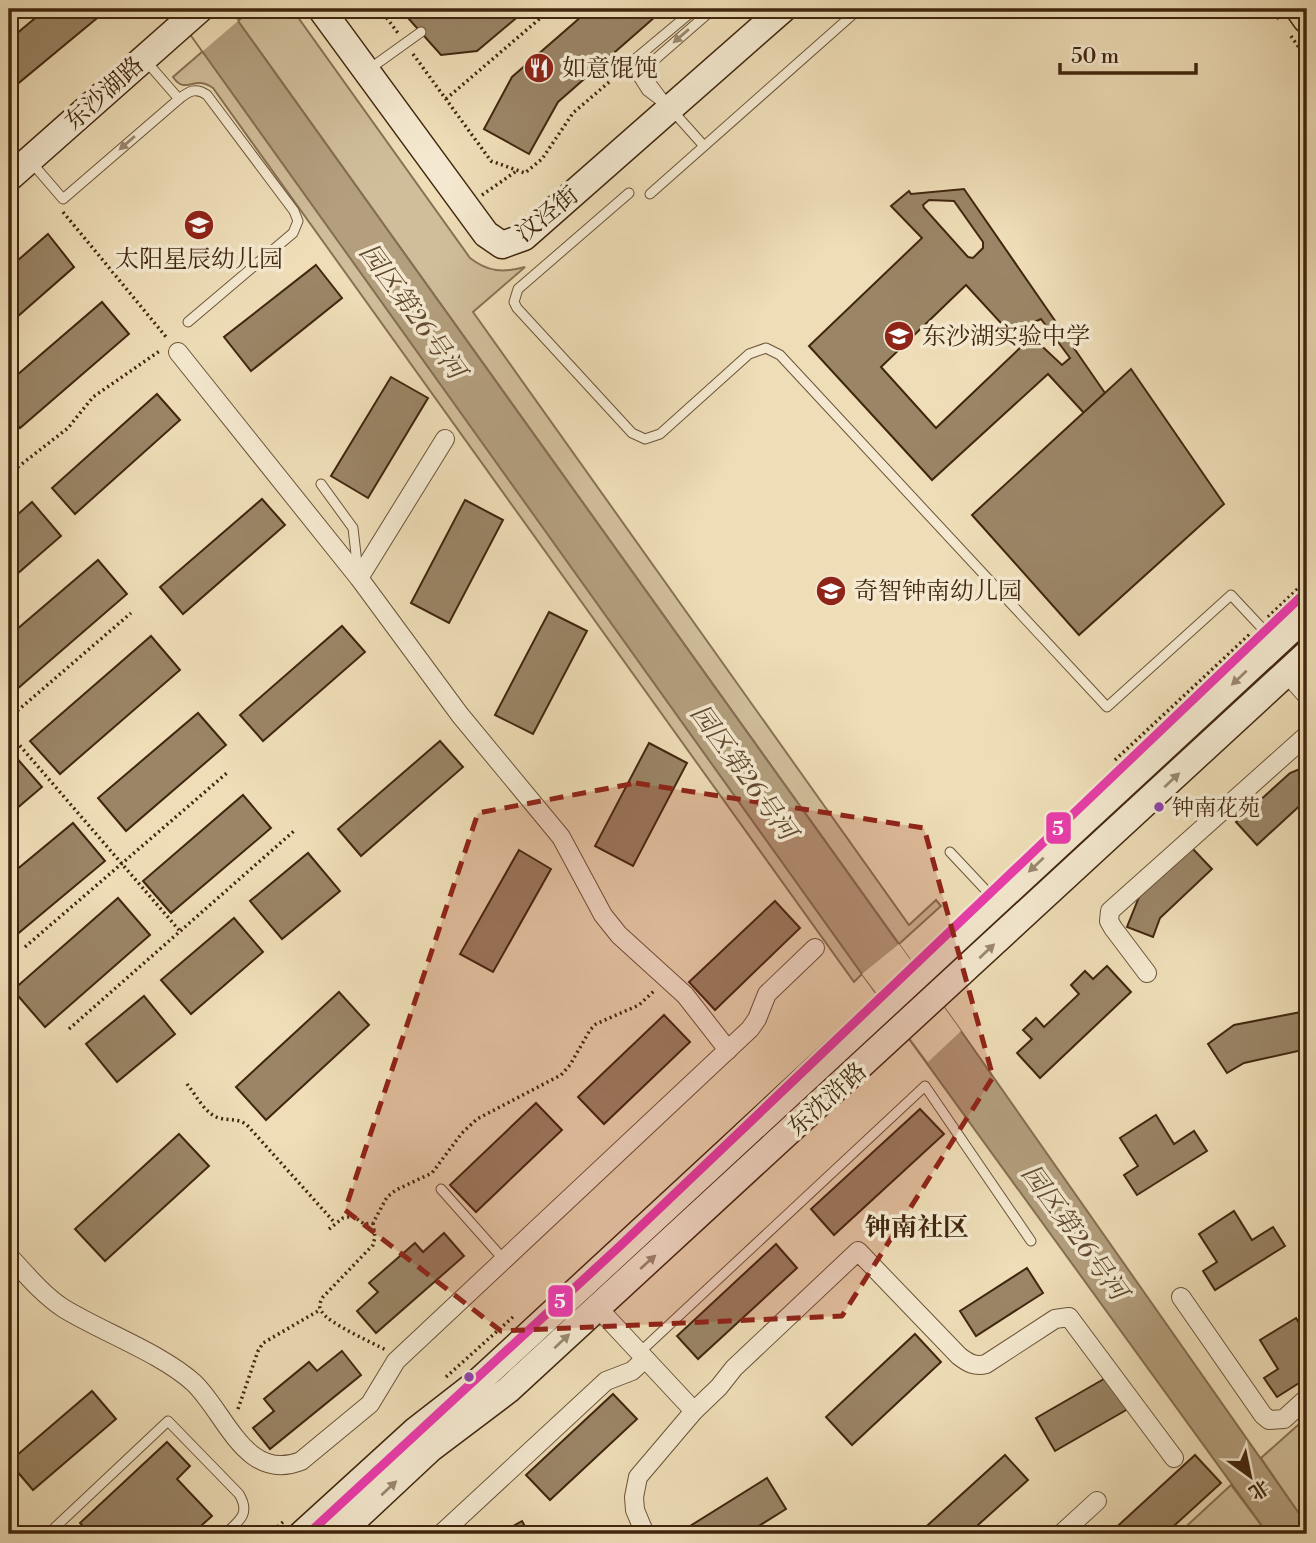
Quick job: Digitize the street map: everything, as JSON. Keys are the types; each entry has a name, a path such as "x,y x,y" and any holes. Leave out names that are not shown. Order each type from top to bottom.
{"main road":[{"name":"汶泾街","path":"321,9 486,234 502,245 524,237 783,9"},
{"path":"1300,9 1307,19"},
{"name":"东沙湖路","path":"9,178 192,16"},
{"name":"东沈浒路","path":"296,1525 478,1382 1307,615"},
{"name":"东沈浒路","path":"339,1534 430,1449 508,1391 1307,654"}],"street":[{"path":"178,352 359,578 460,715 561,837 603,915 619,935 685,995 729,1049"},
{"path":"359,578 445,439"},
{"path":"1287,673 1307,696"},
{"path":"1147,973 1113,928 1109,921 1110,911 1307,735"},
{"path":"9,1256 46,1295 63,1307 175,1369 193,1383 211,1402 246,1451 257,1460 288,1466 301,1461 370,1404 396,1361 729,1049 757,1019 767,994 815,948"},
{"path":"645,1534 635,1510 635,1486 638,1477 694,1410 719,1387 734,1368 858,1251 958,1356 969,1364 986,1364 1055,1319 1069,1317 1075,1321 1174,1458"},
{"path":"1181,1297 1269,1420 1284,1419 1307,1398"},
{"path":"598,1308 694,1410"},
{"path":"441,1534 606,1381 632,1371 642,1356"},
{"path":"1061,1534 1097,1501"}],"lane":[{"path":"695,9 634,60 639,73 704,146"},
{"path":"639,73 713,9"},
{"path":"650,194 859,9"},
{"path":"366,71 421,32"},
{"path":"144,58 179,99"},
{"path":"29,160 63,199 179,99 194,90 200,90 207,95 294,211 298,221 293,233 188,322"},
{"path":"629,193 518,289 514,302 632,433 645,439 660,434 749,354 766,348 780,355 1107,707 1231,595 1276,643"},
{"path":"321,484 353,528 359,578"},
{"path":"950,852 997,902"},
{"path":"642,1356 925,1086 1031,1241"},
{"path":"441,1189 505,1261"},
{"path":"48,1534 168,1421 239,1494 245,1504 239,1521 225,1534"}],"path":[{"path":"380,9 491,161 525,173 542,159 573,113 634,60"},
{"path":"445,99 551,9"},
{"path":"479,197 518,170"},
{"path":"9,474 68,428 93,397 171,343 57,205"},
{"path":"9,718 131,613"},
{"path":"9,733 179,931"},
{"path":"25,947 228,772"},
{"path":"69,1028 295,831"},
{"path":"387,1351 328,1319 320,1310 320,1303 373,1245 373,1223 387,1197 432,1173 440,1166 461,1133 477,1119 561,1075 596,1024 639,1005 662,984"},
{"path":"187,1084 213,1115 237,1119 247,1125 335,1223"},
{"path":"329,1229 335,1223 353,1216 364,1224 373,1223"},
{"path":"236,1415 263,1343 320,1310"},
{"path":"443,1379 515,1315"},
{"path":"269,1534 296,1525"}],"highlighted area":[{"path":"636,783 924,828 993,1077 842,1316 501,1331 345,1210 478,813"}],"shaded area":[{"path":"252,9 292,9 470,258 496,270 525,267 473,312 909,925 936,900 941,906 899,944 238,21"},
{"path":"203,51 862,974 854,982 213,88 200,83 182,85 173,77"},
{"path":"1307,1417 1307,1516 1303,1520 1261,1458"},
{"path":"1231,1485 1268,1534 1178,1534"}],"water":[{"name":"园区第26号河","path":"172,9 229,9 233,14 961,1031 1303,1519 1307,1516 1307,1534 1268,1534 862,974"}],"pier":[{"path":"173,9 229,9 238,21 203,51"},
{"path":"899,944 961,1031 928,1062 862,974"}],"building":[{"path":"46,9 108,9 9,91 9,40"},
{"path":"400,9 527,9 477,51 441,55"},
{"path":"590,9 664,9 558,102 529,154 484,129 512,77"},
{"path":"964,189 1105,393 1084,413 1048,374 932,480 809,346 922,238 891,206 909,191 911,194","holes":["929,200 954,201 983,242 983,248 973,258 968,257 924,208 923,205","966,285 1022,346 936,428 881,367","1041,319 1070,358 1062,365 1032,337 1032,323"]},
{"path":"48,234 74,267 9,324 9,268"},
{"path":"316,265 342,298 251,371 224,337"},
{"path":"102,302 129,334 20,428 9,415 9,382"},
{"path":"1131,369 1224,504 1079,635 972,515"},
{"path":"391,377 428,398 368,498 331,476"},
{"path":"157,394 180,420 75,514 52,488"},
{"path":"262,499 285,525 183,614 160,587"},
{"path":"465,500 503,520 449,623 411,603"},
{"path":"32,502 61,536 9,581 9,522"},
{"path":"98,560 127,594 9,696 9,636"},
{"path":"549,612 587,631 533,734 495,715"},
{"path":"342,626 365,652 263,741 240,715"},
{"path":"151,636 180,670 60,774 30,741"},
{"path":"198,713 226,745 126,831 98,798"},
{"path":"440,741 463,767 361,856 338,829"},
{"path":"649,743 687,763 633,866 595,846"},
{"path":"14,755 42,787 9,815 9,759"},
{"path":"1307,766 1307,799 1257,845 1236,822 1290,773"},
{"path":"243,795 271,828 171,913 143,881"},
{"path":"73,823 105,861 15,936 9,929 9,876"},
{"path":"1191,847 1212,869 1160,918 1153,937 1127,927 1139,897"},
{"path":"519,850 551,869 493,972 460,954"},
{"path":"308,853 340,891 282,939 250,901"},
{"path":"118,898 150,935 45,1027 13,990"},
{"path":"775,901 800,928 715,1010 689,982"},
{"path":"234,918 263,952 191,1014 161,980"},
{"path":"1107,966 1131,992 1040,1078 1017,1053 1032,1039 1023,1030 1036,1018 1044,1027 1079,994 1071,985 1085,971 1093,979"},
{"path":"339,992 369,1025 266,1120 236,1087"},
{"path":"144,996 175,1034 117,1082 86,1044"},
{"path":"1301,1012 1307,1049 1244,1063 1227,1073 1208,1044 1234,1025"},
{"path":"664,1015 690,1042 604,1124 578,1097"},
{"path":"536,1103 562,1130 476,1212 450,1185"},
{"path":"920,1109 944,1134 834,1235 811,1209"},
{"path":"1156,1115 1174,1144 1194,1131 1207,1151 1137,1195 1124,1175 1138,1166 1120,1138"},
{"path":"179,1134 209,1166 105,1261 75,1229"},
{"path":"1234,1211 1252,1240 1273,1227 1285,1246 1215,1290 1203,1271 1217,1262 1199,1234"},
{"path":"444,1233 464,1256 376,1333 357,1311 378,1292 369,1283 415,1243 423,1252"},
{"path":"776,1244 797,1268 698,1359 677,1336"},
{"path":"1027,1268 1043,1293 976,1336 960,1311"},
{"path":"1296,1318 1307,1336 1307,1378 1277,1397 1264,1378 1278,1369 1260,1340"},
{"path":"915,1334 941,1362 852,1445 826,1417"},
{"path":"342,1351 361,1375 270,1449 253,1428 274,1411 264,1399 309,1362 317,1371"},
{"path":"1109,1376 1128,1409 1055,1451 1036,1418"},
{"path":"92,1391 116,1419 33,1490 9,1462"},
{"path":"613,1394 637,1419 550,1500 526,1475"},
{"path":"167,1442 190,1466 177,1479 212,1516 192,1534 90,1534 80,1523"},
{"path":"1005,1455 1028,1480 968,1534 918,1534"},
{"path":"1195,1455 1221,1483 1165,1534 1109,1534"},
{"path":"767,1478 786,1509 746,1534 695,1534 690,1526"},
{"path":"522,1521 529,1534 499,1534"}],"transit line":[{"name":"5","path":"308,1534 621,1245 1307,591"}],"place":[{"name":"如意馄饨","path":"539,68"},
{"name":"太阳星辰幼儿园","path":"199,225"},
{"name":"东沙湖实验中学","path":"899,336"},
{"name":"奇智钟南幼儿园","path":"831,591"},
{"name":"钟南花苑","path":"1159,807"}],"district":[{"name":"钟南社区","path":"917,1227"}]}
